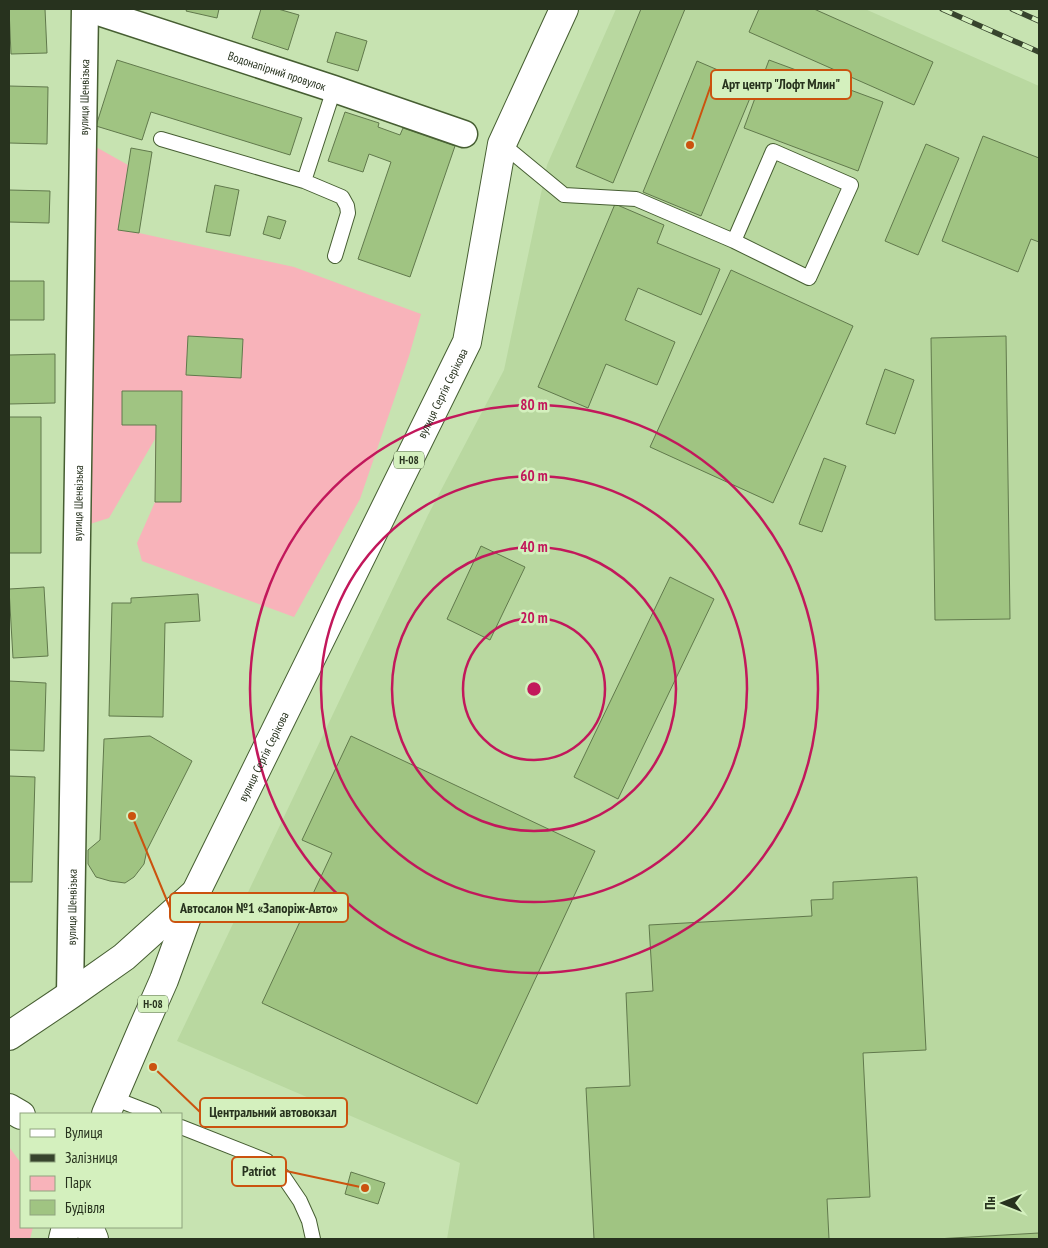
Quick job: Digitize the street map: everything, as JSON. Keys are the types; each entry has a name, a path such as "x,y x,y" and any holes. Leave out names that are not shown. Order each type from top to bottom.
{"main road":[{"name":"вулиця Сергія Серікова","path":"110,1106 164,980 196,892 467,342 502,144 564,9"},
{"name":"вулиця Сергія Серікова","path":"9,1036 70,996 124,957 196,892"},
{"path":"9,1108 20,1114"}],"street":[{"name":"вулиця Шенвізька","path":"70,996 84,9"},
{"name":"Водонапірний провулок","path":"89,9 334,89 464,134"}],"lane":[{"path":"304,181 334,89"},
{"path":"161,139 304,181 342,197 347,206 348,213 335,256"},
{"path":"502,144 564,195 636,199 734,241 809,278 851,185 772,151 734,241"},
{"path":"110,1106 148,1113"},
{"path":"182,1127 267,1161 284,1176 300,1201 309,1221 313,1239"}],"shaded area":[{"path":"616,9 865,9 1039,86 1039,1239 447,1239 460,1163 177,1041 428,515 504,370 547,165"}],"green space":[{"path":"96,147 128,165 118,230 294,267 421,314 409,356 360,499 294,617 142,561 137,543 155,502 155,439 109,518 90,524"},
{"path":"9,1147 20,1162 20,1228 33,1228 30,1239 9,1239"}],"building":[{"path":"9,9 45,9 47,53 11,54"},
{"path":"187,9 219,9 217,18 186,11"},
{"path":"261,9 278,9 299,15 288,50 252,38"},
{"path":"641,9 685,9 613,183 576,167"},
{"path":"759,9 814,9 933,62 914,105 749,32"},
{"path":"336,32 367,41 358,71 327,62"},
{"path":"117,60 302,118 290,155 151,112 142,140 96,126"},
{"path":"769,60 883,102 858,171 744,128"},
{"path":"697,61 755,86 701,216 643,192"},
{"path":"9,86 48,87 47,144 9,143"},
{"path":"345,112 379,123 378,127 400,135 403,128 455,146 410,277 358,259 391,162 369,154 363,172 328,161"},
{"path":"983,136 1039,158 1039,242 1031,239 1018,272 942,241"},
{"path":"926,144 959,158 918,255 885,241"},
{"path":"131,148 152,152 139,233 118,230"},
{"path":"215,185 239,190 230,236 206,232"},
{"path":"9,190 50,191 49,223 9,222"},
{"path":"615,204 664,225 657,243 720,269 701,315 638,288 625,320 675,342 657,385 606,364 588,408 538,387"},
{"path":"268,216 286,221 280,239 263,234"},
{"path":"731,270 853,326 773,503 650,447"},
{"path":"9,281 44,281 44,320 9,320"},
{"path":"188,336 243,339 241,378 186,375"},
{"path":"1006,336 1010,619 935,620 931,338"},
{"path":"55,354 55,403 9,404 9,355"},
{"path":"885,369 914,380 895,434 866,424"},
{"path":"122,391 182,391 181,502 155,502 156,425 122,425"},
{"path":"9,417 41,417 41,553 9,553"},
{"path":"824,458 846,466 822,532 799,524"},
{"path":"481,546 525,567 490,640 447,619"},
{"path":"670,577 714,599 618,799 574,777"},
{"path":"44,587 48,656 13,658 9,589"},
{"path":"198,594 200,621 165,623 163,717 109,716 112,603 131,603 131,598"},
{"path":"9,681 46,683 44,751 9,750"},
{"path":"150,736 192,761 147,850 144,864 134,877 125,883 96,877 88,864 88,850 100,840 104,739"},
{"path":"351,736 595,851 477,1104 262,1003 332,853 302,840"},
{"path":"9,776 35,777 32,882 9,882"},
{"path":"917,877 926,1050 863,1053 870,1197 827,1199 829,1239 594,1239 586,1088 630,1086 626,993 653,991 649,925 812,916 811,900 833,899 833,882"},
{"path":"351,1172 385,1183 378,1204 345,1194"},
{"path":"1039,1233 1039,1239 936,1239"}],"railway":[{"path":"942,9 1039,52"},
{"path":"1012,9 1039,21"}],"place":[{"name":"Арт центр \"Лофт Млин\"","path":"690,145"},
{"name":"Автосалон №1 «Запоріж-Авто»","path":"132,816"},
{"name":"Центральний автовокзал","path":"153,1067"},
{"name":"Patriot","path":"365,1188"}]}
